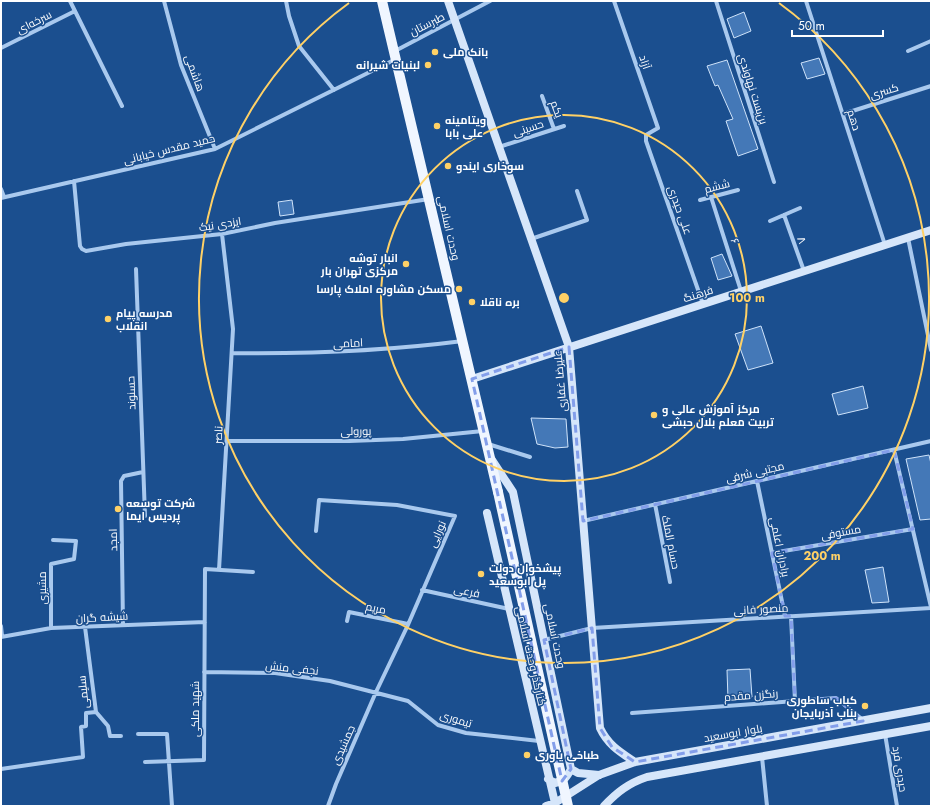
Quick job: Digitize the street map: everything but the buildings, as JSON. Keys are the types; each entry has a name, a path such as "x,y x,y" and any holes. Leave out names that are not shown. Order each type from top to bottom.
{"main road":[{"name":"وحدت اسلامی","path":"382,1 492,460 568,806"}],"street":[{"path":"70,1 122,106"},
{"name":"هاشمی","path":"164,1 181,65 215,149"},
{"path":"286,1 289,16 299,46 334,90"},
{"name":"علیرضا غفاری","path":"448,1 569,347 600,728 605,739 612,747 635,762"},
{"name":"طبرستان","path":"395,55 454,20 490,1"},
{"name":"آزاد","path":"614,1 658,128"},
{"name":"بن‌بست نهاوندی","path":"716,1 774,182"},
{"name":"دهم","path":"806,1 885,244"},
{"name":"سرخه‌ای","path":"1,48 75,11"},
{"path":"908,50 931,41"},
{"name":"حمید مقدس خیابانی","path":"3,198 215,149 334,90 395,55"},
{"name":"کسری","path":"843,114 931,86"},
{"name":"یکم","path":"542,96 554,129"},
{"name":"حسینی","path":"499,147 564,126"},
{"name":"علی حیدری","path":"658,128 646,135 646,141 704,304"},
{"name":"ایزدی نیک","path":"74,181 82,249 86,250 126,244 222,234 275,223 429,199"},
{"path":"1,189 3,198"},
{"name":"ششم","path":"700,200 738,190"},
{"path":"531,239 587,220 577,191"},
{"name":"۶","path":"711,197 741,291"},
{"path":"770,221 800,208"},
{"name":"۸","path":"784,215 804,271"},
{"name":"فرهنگ","path":"472,379 931,230"},
{"name":"ناصر","path":"219,570 233,329 222,234"},
{"path":"908,237 930,338 931,350"},
{"name":"حسنوند","path":"136,269 145,516"},
{"name":"امامی","path":"232,353 307,354 365,352 463,341"},
{"name":"پورولی","path":"227,441 349,441 403,439 485,431"},
{"name":"مجتبی شرفی","path":"583,521 931,441"},
{"path":"488,444 530,457"},
{"path":"894,450 931,608"},
{"name":"وحدت اسلامی","path":"492,460 513,492 571,769"},
{"name":"امجد","path":"123,625 121,481 124,476 143,472"},
{"name":"برادران اعلمی","path":"757,481 785,616"},
{"name":"نورایی","path":"316,531 319,500 397,505 455,516 408,624 376,692"},
{"name":"حسام الملک","path":"655,504 670,582"},
{"name":"کنارگذر وحدت اسلامی","path":"487,513 548,779 550,805"},
{"name":"مستوفی","path":"772,553 913,529"},
{"name":"مشیری","path":"51,628 51,564 74,559 76,542 53,540"},
{"path":"205,622 205,570 253,572"},
{"name":"فرعی","path":"422,590 509,608"},
{"name":"منصور فانی","path":"544,640 592,628 931,608"},
{"name":"مریم","path":"347,621 349,612 408,624"},
{"path":"791,616 795,701"},
{"name":"شیشه گران","path":"2,636 51,628 205,622"},
{"name":"شهید ملکی","path":"145,762 204,760 205,622"},
{"path":"1,626 2,636"},
{"name":"سلیمی","path":"1,769 83,757 81,726 86,726 86,713 96,712 85,627"},
{"name":"نجفی منش","path":"204,672 275,673 330,681 376,692"},
{"name":"تیموری","path":"376,692 408,702 438,725 466,733 539,741"},
{"name":"جمشیدی","path":"328,806 376,692"},
{"name":"رنگزن مقدم","path":"632,713 836,698 863,721"},
{"name":"بلوار ابوسعید","path":"550,805 599,775 635,762 931,708"},
{"path":"96,712 108,726 110,736 121,736"},
{"path":"604,806 618,791 632,782 647,777 931,726"},
{"path":"138,734 167,734 172,806"},
{"name":"حیدری فرد","path":"885,734 897,806"},
{"path":"762,756 767,806"},
{"path":"548,779 555,783 561,782 566,779 571,769 578,773 599,775"}],"highlighted area":[{"path":"569,347 583,521 894,450 913,529 772,553 785,616 791,616 795,701 836,698 863,721 635,762 612,747 600,728 592,628 544,640 571,769 562,781 472,379"}],"place":[{"name":"بانک ملی","path":"435,52"},
{"name":"لبنیات شیرانه","path":"428,65"},
{"name":"ویتامینه علی بابا","path":"437,126"},
{"name":"سوخاری ایندو","path":"448,166"},
{"name":"انبار توشه مرکزی تهران بار","path":"406,264"},
{"name":"مسکن مشاوره املاک پارسا","path":"459,289"},
{"name":"بره ناقلا","path":"472,302"},
{"name":"مدرسه پیام انقلاب","path":"108,319"},
{"name":"مرکز آموزش عالی و تربیت معلم بلال حبشی","path":"654,415"},
{"name":"شرکت توسعه پردیس ایما","path":"118,509"},
{"name":"پیشخوان دولت پل ابوسعید","path":"481,574"},
{"name":"کباب ساطوری بناب آذربایجان","path":"865,706"},
{"name":"طباخی یاوری","path":"527,755"}]}
